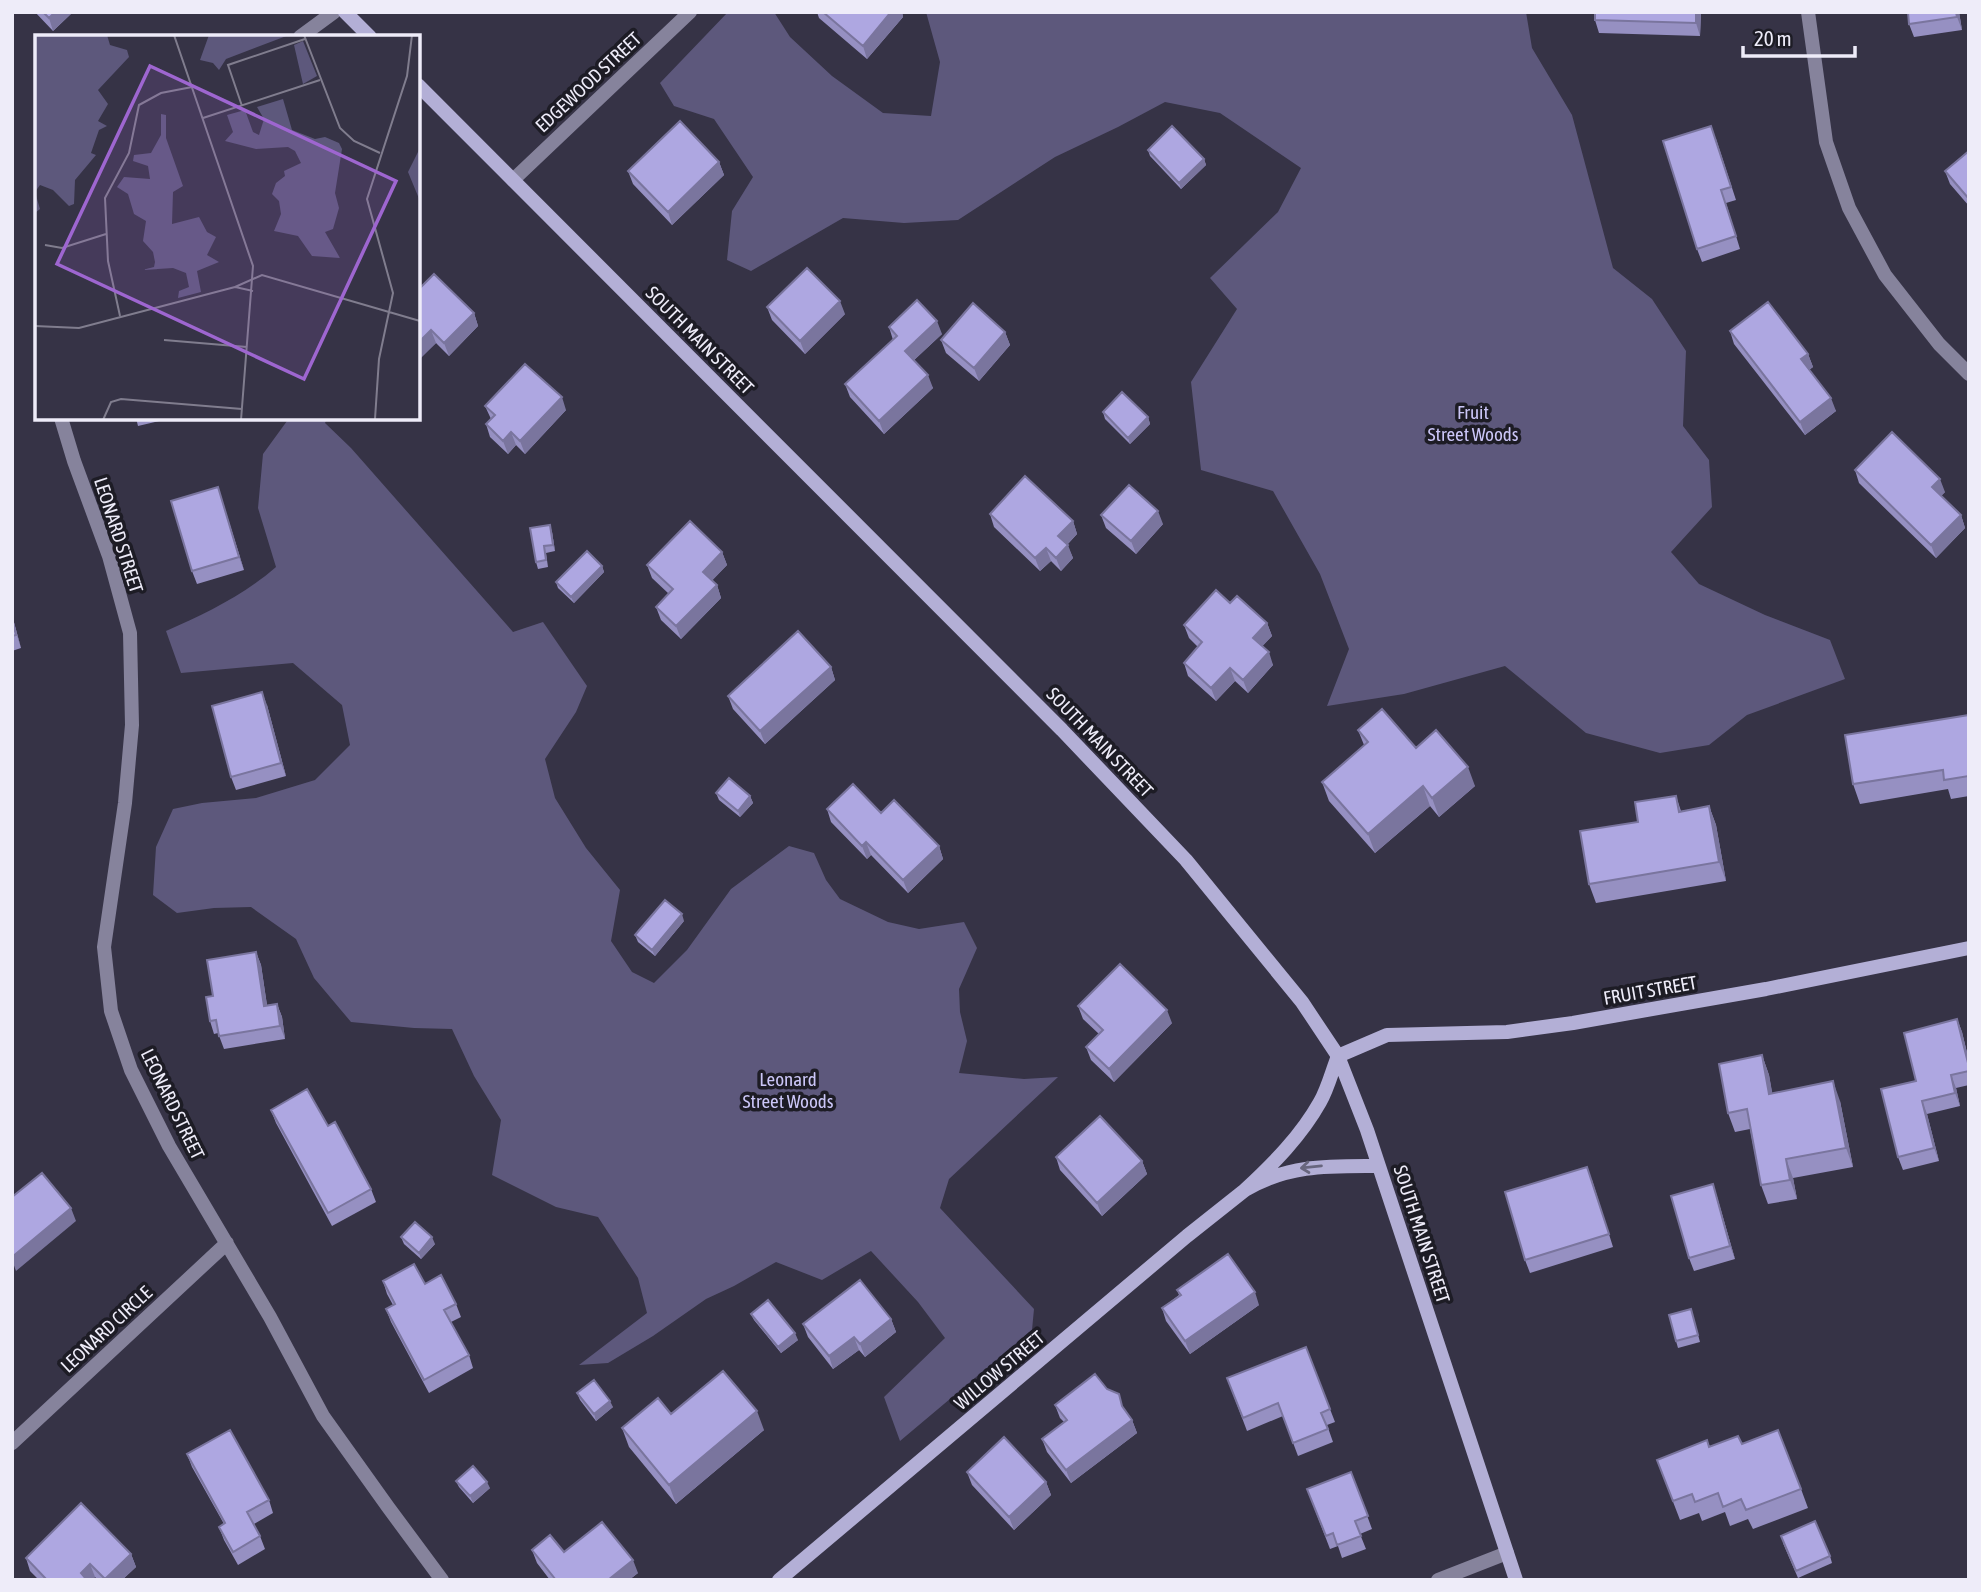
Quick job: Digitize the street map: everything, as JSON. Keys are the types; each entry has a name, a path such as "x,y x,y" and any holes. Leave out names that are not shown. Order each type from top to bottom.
{"main road":[{"path":"345,12 368,35"},
{"name":"SOUTH MAIN STREET","path":"420,87 1062,730 1186,860 1294,992 1338,1056 1379,1166 1516,1580"},
{"name":"FRUIT STREET","path":"1338,1056 1387,1035 1507,1032 1573,1023 1766,989 1969,948"},
{"path":"1245,1190 1269,1168 1305,1126 1322,1100 1338,1056"},
{"path":"1245,1190 1262,1180 1299,1169 1379,1166"},
{"name":"WILLOW STREET","path":"779,1580 1245,1190"}],"street":[{"path":"303,35 334,12"},
{"name":"EDGEWOOD STREET","path":"513,180 690,12"},
{"path":"1808,12 1826,142 1849,208 1885,275 1939,344 1969,374"},
{"name":"LEONARD STREET","path":"62,420 109,556 130,634 132,725 125,803 104,947 111,1011 137,1081 169,1146 270,1317 323,1416 442,1580"},
{"name":"LEONARD CIRCLE","path":"12,1443 227,1243"},
{"path":"1438,1580 1507,1553"}],"green space":[{"name":"Fruit Street Woods","path":"728,12 774,12 790,37 832,76 883,113 931,116 940,62 926,12 1526,12 1532,48 1572,115 1613,268 1652,299 1686,351 1683,426 1709,460 1712,507 1671,552 1699,584 1765,615 1830,640 1845,679 1747,715 1709,745 1660,753 1586,733 1505,666 1404,694 1327,706 1349,649 1320,574 1273,491 1201,470 1191,382 1237,309 1210,278 1278,212 1301,168 1220,113 1165,102 1055,157 958,220 904,223 843,218 751,271 727,260 732,211 753,177 714,119 674,106 660,83"},
{"name":"Leonard Street Woods","path":"326,420 325,423 351,448 513,632 543,622 587,686 576,712 545,759 555,798 586,848 620,890 611,941 632,972 654,983 687,950 731,889 789,846 814,853 826,880 840,899 888,922 919,929 964,922 977,948 959,989 960,1012 967,1041 959,1073 1024,1079 1058,1077 949,1179 940,1208 1034,1309 1032,1330 900,1441 884,1397 945,1338 918,1302 871,1251 822,1280 776,1262 706,1299 608,1363 579,1365 647,1313 638,1278 598,1217 556,1207 492,1175 501,1120 474,1076 452,1029 351,1022 314,978 296,939 251,907 177,913 153,895 156,847 173,809 202,803 256,798 315,780 350,745 342,705 293,663 181,673 166,631 224,603 276,567 258,508 263,454 287,421"}],"building":[{"path":"43,12 55,12 49,18"},
{"path":"823,12 891,12 863,46"},
{"path":"1595,12 1696,12 1696,23 1595,20"},
{"path":"1908,12 1956,12 1957,17 1909,24"},
{"path":"680,121 719,162 668,212 628,171"},
{"path":"1172,126 1204,159 1179,183 1148,150"},
{"path":"1711,126 1731,187 1721,190 1736,236 1697,249 1663,141"},
{"path":"1969,151 1969,199 1945,171"},
{"path":"807,268 840,301 800,341 767,307"},
{"path":"434,274 474,313 444,343 431,330 420,341 420,288"},
{"path":"917,300 937,321 905,351 928,375 879,421 845,384 897,336 889,327"},
{"path":"1768,302 1808,354 1801,359 1831,398 1800,422 1730,331"},
{"path":"973,303 1005,332 974,368 941,340"},
{"path":"525,364 562,397 520,441 511,432 503,441 486,424 495,415 485,406"},
{"path":"1122,392 1148,417 1128,438 1103,412"},
{"path":"1892,432 1940,479 1932,487 1961,515 1931,545 1855,470"},
{"path":"1025,476 1073,521 1058,536 1068,545 1056,558 1046,548 1035,558 990,514"},
{"path":"1129,485 1158,511 1131,541 1101,515"},
{"path":"218,487 239,557 192,571 171,501"},
{"path":"690,521 722,552 703,572 717,585 676,626 656,607 673,589 647,565"},
{"path":"550,525 553,545 544,546 546,560 536,562 530,528"},
{"path":"587,551 602,566 571,597 556,582"},
{"path":"1216,590 1230,603 1237,596 1267,623 1253,638 1269,652 1243,680 1230,668 1211,688 1184,663 1202,642 1184,625"},
{"path":"12,620 16,635 12,636"},
{"path":"798,631 831,667 760,731 728,696"},
{"path":"262,692 281,763 231,777 212,706"},
{"path":"1382,709 1416,748 1436,730 1468,767 1432,798 1423,786 1368,834 1322,782 1368,742 1358,730"},
{"path":"1969,715 1969,776 1944,780 1943,770 1853,784 1845,735"},
{"path":"729,778 750,796 738,811 716,793"},
{"path":"853,784 881,813 894,800 939,846 903,880 866,842 862,846 827,809"},
{"path":"1676,796 1679,812 1709,806 1719,862 1589,884 1580,831 1638,822 1635,802"},
{"path":"665,900 682,914 652,950 635,935"},
{"path":"256,952 264,1006 277,1004 280,1026 219,1036 216,1020 210,1021 206,997 213,996 207,960"},
{"path":"1120,964 1167,1010 1109,1069 1086,1047 1103,1030 1078,1006"},
{"path":"1957,1019 1969,1071 1951,1075 1955,1093 1922,1101 1934,1148 1898,1157 1881,1089 1916,1081 1904,1033"},
{"path":"1762,1055 1769,1094 1833,1081 1846,1148 1786,1159 1790,1180 1761,1185 1747,1109 1728,1113 1719,1064"},
{"path":"307,1089 328,1126 335,1122 371,1189 328,1213 271,1110"},
{"path":"1100,1116 1142,1161 1097,1203 1056,1157"},
{"path":"1587,1167 1609,1234 1525,1260 1505,1192"},
{"path":"42,1173 71,1208 12,1257 12,1197"},
{"path":"1713,1184 1730,1246 1689,1258 1671,1196"},
{"path":"415,1222 432,1237 419,1253 401,1237"},
{"path":"1228,1254 1255,1292 1185,1341 1162,1308 1181,1295 1177,1290"},
{"path":"414,1264 425,1284 441,1275 456,1304 444,1310 469,1355 424,1380 386,1309 395,1304 383,1281"},
{"path":"860,1280 891,1319 860,1344 854,1337 829,1356 803,1324"},
{"path":"768,1300 795,1333 778,1347 751,1314"},
{"path":"1691,1309 1698,1335 1676,1341 1669,1315"},
{"path":"1306,1347 1330,1409 1321,1413 1328,1429 1293,1443 1278,1403 1243,1418 1227,1378"},
{"path":"723,1371 757,1411 669,1485 622,1428 658,1398 671,1414"},
{"path":"1095,1374 1107,1389 1119,1394 1122,1406 1132,1420 1066,1470 1042,1439 1067,1420 1055,1405"},
{"path":"594,1380 610,1401 594,1414 577,1393"},
{"path":"230,1430 269,1500 247,1512 260,1536 233,1552 219,1527 225,1523 187,1454"},
{"path":"1778,1430 1801,1489 1746,1510 1741,1499 1723,1507 1718,1493 1695,1502 1692,1494 1673,1501 1657,1460 1707,1440 1709,1447 1738,1436 1742,1444"},
{"path":"1004,1437 1046,1482 1009,1517 967,1472"},
{"path":"473,1466 487,1482 470,1496 456,1481"},
{"path":"1351,1472 1368,1516 1355,1521 1361,1536 1337,1545 1333,1533 1326,1536 1307,1489"},
{"path":"81,1503 131,1554 105,1579 90,1564 81,1573 87,1580 47,1580 26,1558"},
{"path":"1815,1521 1830,1556 1796,1571 1781,1536"},
{"path":"602,1522 633,1560 608,1580 556,1580 532,1550 550,1535 564,1552"}]}
